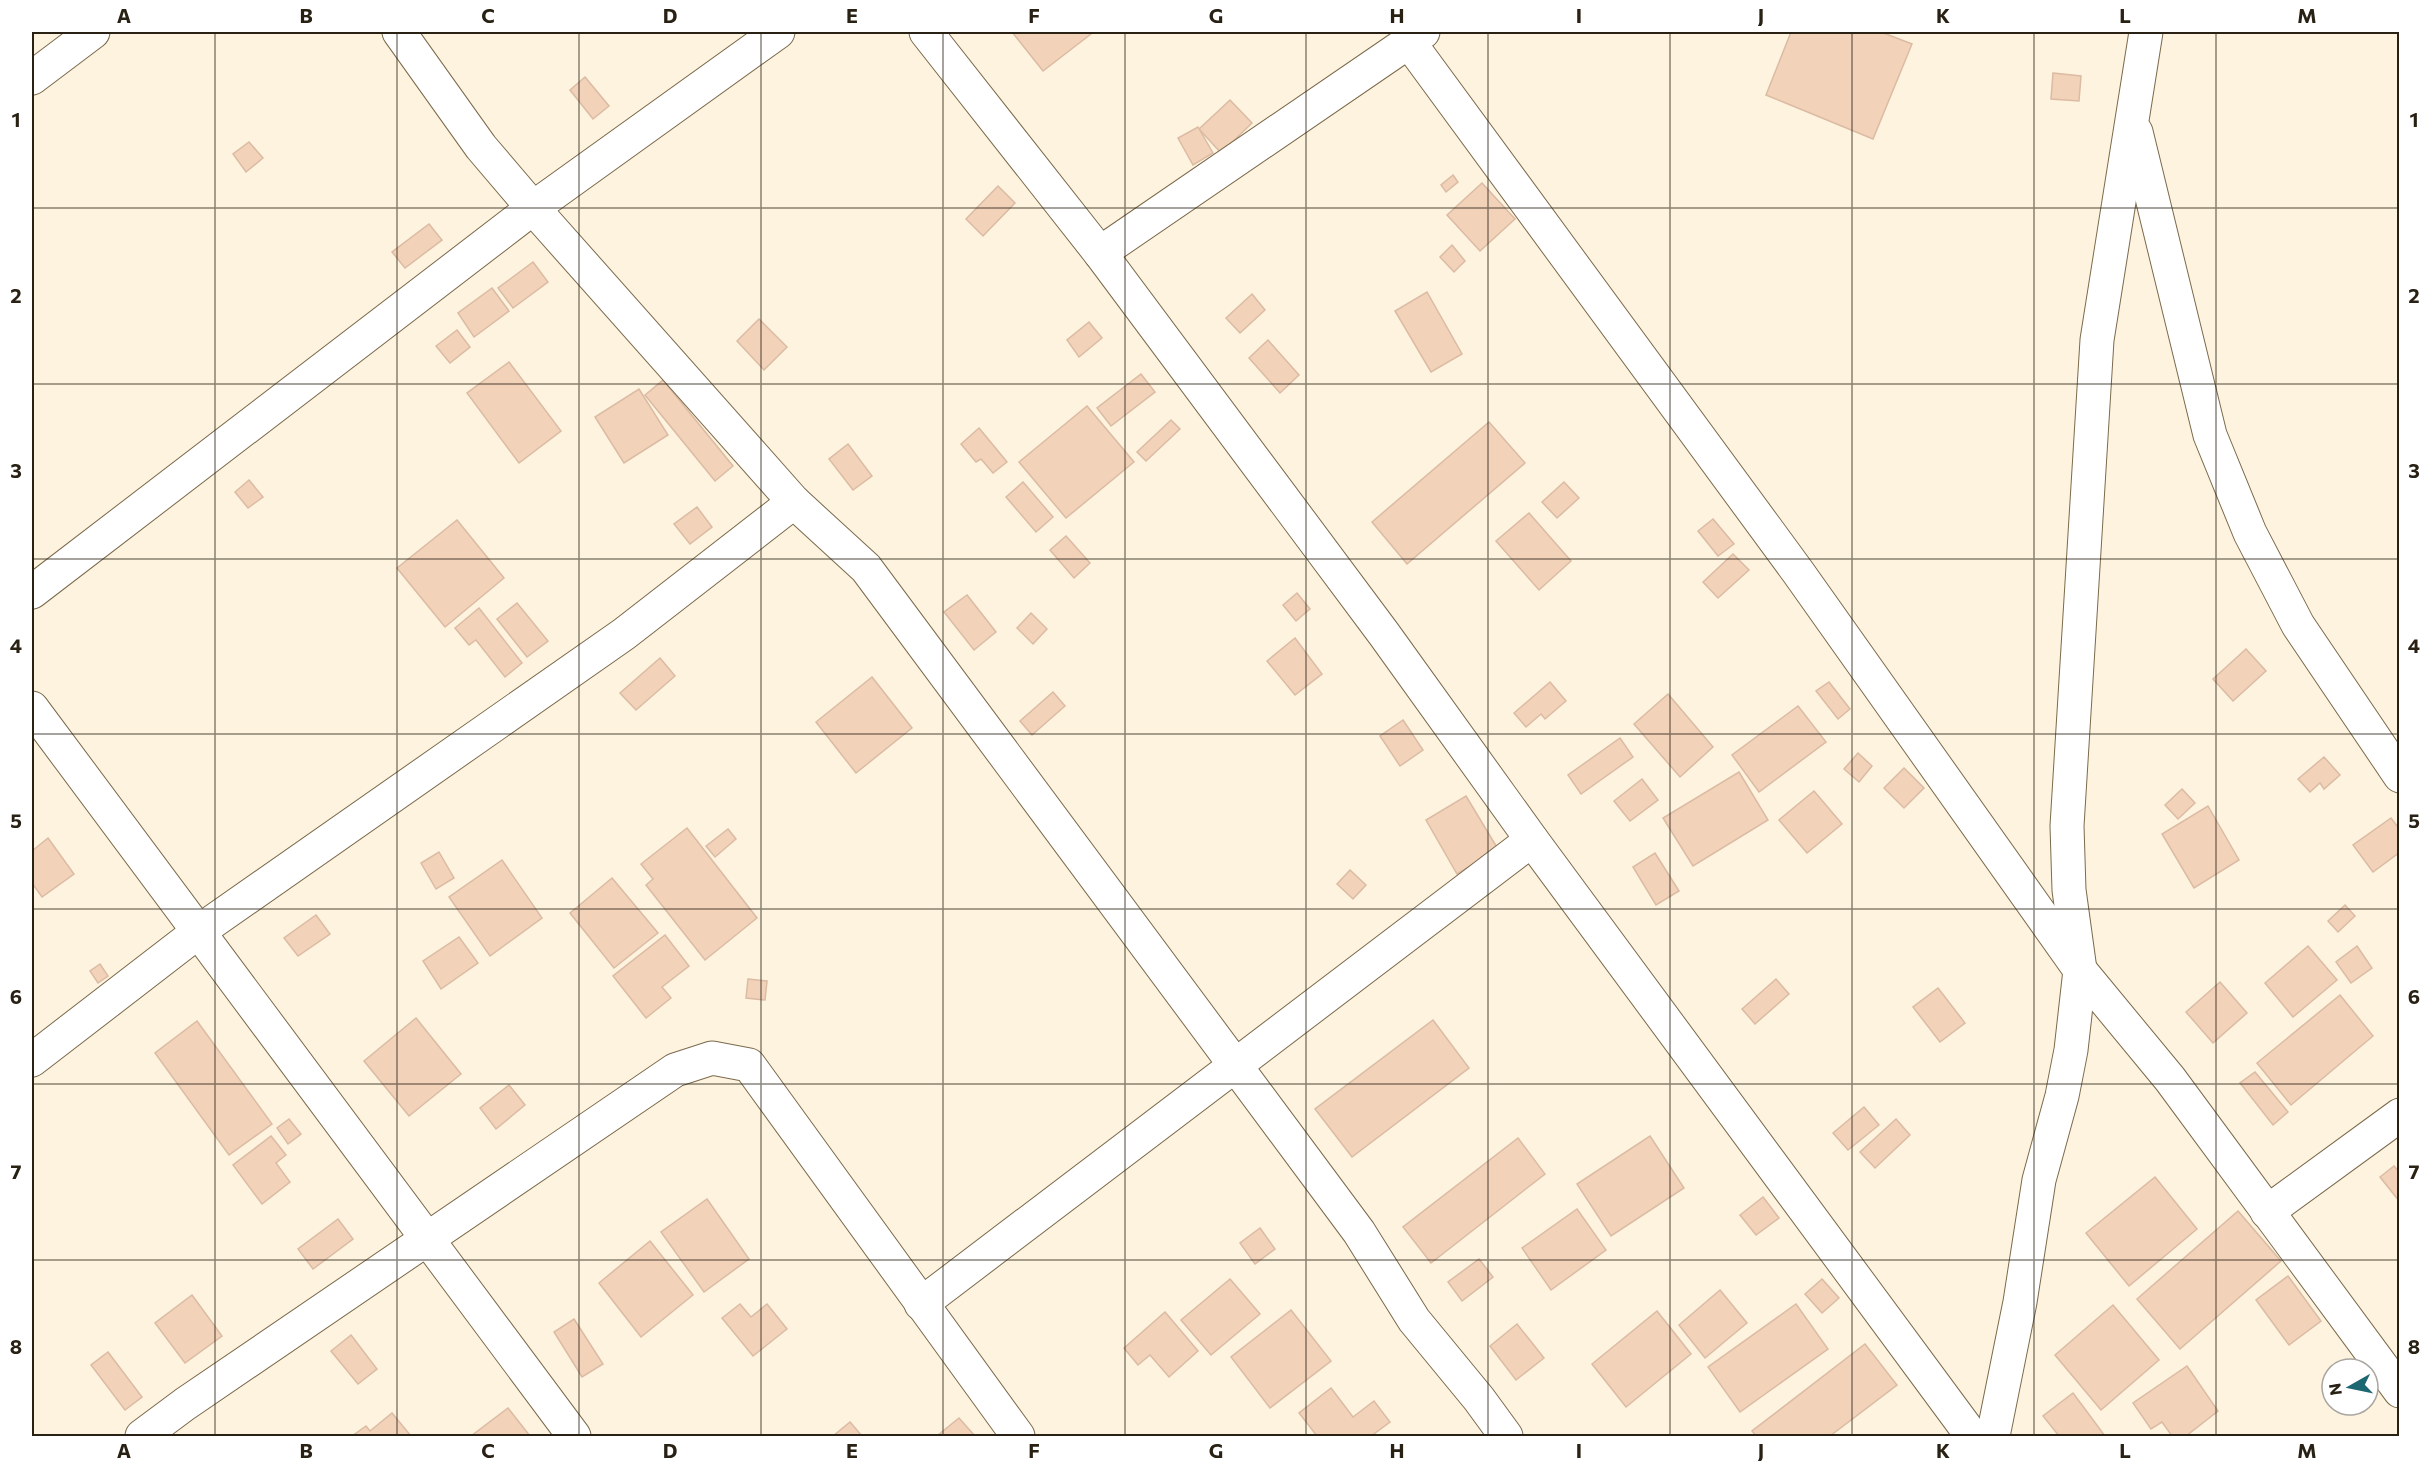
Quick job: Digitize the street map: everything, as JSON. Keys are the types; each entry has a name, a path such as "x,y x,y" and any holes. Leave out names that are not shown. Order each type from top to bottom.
{"street":[{"path":"32,78 93,32"},
{"path":"399,32 481,147 533,208 794,502 866,568 1359,1232 1414,1320 1479,1399 1506,1437"},
{"path":"32,592 533,208 778,32"},
{"path":"926,32 1100,253 1377,625 1532,840 1972,1437"},
{"path":"1993,1437 2020,1302 2039,1180 2062,1096 2071,1050 2080,970 2069,890 2067,816 2097,340 2146,32"},
{"path":"1100,253 1416,37 2080,970 2170,1078 2400,1392"},
{"path":"2132,115 2181,323 2215,446 2250,533 2298,624 2400,776"},
{"path":"32,1060 198,932 624,634 794,502"},
{"path":"32,708 574,1437"},
{"path":"921,1304 1532,840"},
{"path":"142,1437 185,1404 675,1070 712,1058 749,1065 1018,1437"},
{"path":"2267,1212 2400,1115"}],"building":[{"path":"1012,32 1089,32 1091,34 1043,71"},
{"path":"1791,32 1881,32 1912,44 1873,139 1766,95"},
{"path":"2053,73 2081,76 2079,101 2051,99"},
{"path":"585,77 609,106 593,119 570,90"},
{"path":"1230,100 1252,123 1221,153 1199,129"},
{"path":"1198,127 1213,153 1193,165 1178,138"},
{"path":"249,142 263,158 246,172 233,154"},
{"path":"1453,175 1458,182 1446,192 1441,185"},
{"path":"1482,183 1515,219 1480,251 1447,215"},
{"path":"998,186 1015,203 983,236 966,219"},
{"path":"429,224 442,240 405,268 392,252"},
{"path":"1452,245 1465,261 1454,272 1440,257"},
{"path":"533,262 548,282 513,308 498,288"},
{"path":"492,288 509,311 474,337 458,313"},
{"path":"1427,292 1462,354 1431,372 1395,311"},
{"path":"1252,294 1265,310 1240,333 1226,318"},
{"path":"759,319 787,347 764,370 737,341"},
{"path":"1089,322 1102,338 1079,357 1067,340"},
{"path":"457,330 470,347 450,363 436,346"},
{"path":"1268,340 1299,375 1280,393 1249,358"},
{"path":"509,362 561,431 519,463 467,393"},
{"path":"1141,374 1155,392 1111,426 1097,408"},
{"path":"663,380 733,466 715,481 645,395"},
{"path":"639,389 668,435 624,463 595,417"},
{"path":"1087,406 1134,462 1066,518 1019,462"},
{"path":"1171,420 1180,429 1146,461 1137,452"},
{"path":"1489,422 1525,463 1407,564 1372,522"},
{"path":"979,428 1007,462 993,473 981,459 976,462 961,444"},
{"path":"848,444 872,476 853,490 829,459"},
{"path":"249,480 263,497 248,508 235,492"},
{"path":"1023,482 1053,517 1036,532 1006,497"},
{"path":"1564,482 1579,498 1557,518 1542,502"},
{"path":"697,507 712,527 690,544 674,524"},
{"path":"1529,513 1571,561 1539,590 1496,541"},
{"path":"1713,519 1734,544 1718,556 1698,531"},
{"path":"457,520 504,578 445,627 397,568"},
{"path":"1066,536 1090,563 1074,578 1050,550"},
{"path":"1733,554 1749,570 1718,598 1703,582"},
{"path":"1297,593 1310,609 1296,621 1283,605"},
{"path":"967,595 996,632 974,650 944,612"},
{"path":"517,603 548,641 527,657 497,619"},
{"path":"479,608 522,663 505,677 476,640 469,645 455,628"},
{"path":"1031,613 1047,629 1033,644 1017,628"},
{"path":"1295,638 1322,674 1295,695 1267,661"},
{"path":"2246,649 2266,671 2233,701 2213,679"},
{"path":"660,658 675,676 636,710 620,693"},
{"path":"872,677 912,728 856,773 816,722"},
{"path":"1550,682 1566,701 1545,719 1541,714 1526,727 1514,713"},
{"path":"1829,682 1850,709 1838,719 1816,691"},
{"path":"1053,692 1065,706 1032,735 1020,721"},
{"path":"1668,694 1713,747 1680,777 1634,724"},
{"path":"1798,706 1826,742 1759,792 1732,755"},
{"path":"1403,720 1423,750 1400,766 1380,736"},
{"path":"1620,738 1633,757 1581,794 1568,775"},
{"path":"1858,753 1872,766 1859,782 1844,769"},
{"path":"2324,757 2340,775 2324,789 2320,783 2310,792 2298,779"},
{"path":"1904,768 1924,788 1904,808 1884,788"},
{"path":"1739,772 1768,820 1693,866 1663,818"},
{"path":"1642,779 1658,800 1630,821 1614,801"},
{"path":"2182,789 2195,803 2178,819 2165,805"},
{"path":"1814,791 1842,824 1807,853 1779,820"},
{"path":"1466,796 1498,849 1457,874 1426,820"},
{"path":"2208,806 2239,860 2194,888 2162,834"},
{"path":"2391,818 2400,830 2400,852 2373,872 2353,845"},
{"path":"687,828 757,918 705,960 646,885 653,879 641,864"},
{"path":"728,829 736,839 715,857 706,846"},
{"path":"48,838 74,874 42,897 32,883 32,851"},
{"path":"439,852 454,878 436,889 421,863"},
{"path":"1655,853 1679,891 1656,905 1633,867"},
{"path":"502,860 542,918 490,956 449,897"},
{"path":"1350,870 1366,885 1353,899 1337,884"},
{"path":"612,878 658,933 614,968 570,913"},
{"path":"2345,905 2355,916 2338,932 2328,921"},
{"path":"316,915 330,934 298,956 284,938"},
{"path":"665,935 689,966 662,987 671,998 646,1018 613,976"},
{"path":"459,937 478,963 441,989 423,961"},
{"path":"2308,946 2337,980 2293,1017 2265,983"},
{"path":"2357,946 2372,968 2351,983 2336,962"},
{"path":"100,964 108,976 98,983 90,971"},
{"path":"748,979 767,981 765,1000 746,998"},
{"path":"1776,979 1789,994 1755,1024 1742,1009"},
{"path":"2220,982 2247,1013 2213,1043 2186,1012"},
{"path":"1938,988 1965,1023 1940,1042 1913,1007"},
{"path":"2340,995 2373,1036 2291,1105 2257,1063"},
{"path":"416,1018 461,1074 409,1116 364,1061"},
{"path":"1433,1020 1469,1068 1352,1157 1315,1109"},
{"path":"197,1021 272,1124 229,1155 155,1053"},
{"path":"2255,1072 2288,1112 2273,1125 2240,1083"},
{"path":"509,1085 525,1105 496,1129 480,1108"},
{"path":"1864,1107 1879,1125 1848,1150 1833,1133"},
{"path":"289,1119 301,1134 288,1144 277,1128"},
{"path":"1896,1119 1910,1135 1875,1168 1860,1152"},
{"path":"271,1136 286,1155 276,1163 290,1182 262,1204 233,1165"},
{"path":"1650,1136 1684,1188 1611,1236 1577,1184"},
{"path":"1518,1138 1545,1174 1431,1263 1403,1227"},
{"path":"2394,1166 2400,1173 2400,1202 2380,1177"},
{"path":"2155,1177 2197,1229 2129,1286 2086,1233"},
{"path":"1763,1197 1779,1218 1756,1235 1740,1215"},
{"path":"707,1199 749,1259 704,1292 661,1232"},
{"path":"1577,1209 1606,1250 1551,1290 1522,1248"},
{"path":"2238,1211 2281,1261 2180,1349 2137,1299"},
{"path":"338,1219 353,1239 313,1269 298,1249"},
{"path":"1260,1228 1275,1249 1255,1264 1240,1243"},
{"path":"650,1241 693,1295 641,1337 599,1283"},
{"path":"1479,1259 1493,1277 1462,1301 1448,1282"},
{"path":"2288,1276 2321,1321 2289,1345 2256,1300"},
{"path":"1230,1279 1260,1314 1211,1355 1181,1320"},
{"path":"1822,1279 1839,1298 1822,1313 1805,1294"},
{"path":"1720,1290 1747,1323 1705,1358 1679,1325"},
{"path":"192,1295 222,1336 185,1363 155,1323"},
{"path":"740,1304 751,1317 767,1304 787,1329 753,1356 722,1318"},
{"path":"1796,1304 1828,1349 1740,1412 1708,1367"},
{"path":"2113,1305 2159,1360 2101,1410 2055,1355"},
{"path":"1291,1310 1331,1361 1270,1408 1231,1357"},
{"path":"1657,1311 1691,1354 1626,1407 1592,1364"},
{"path":"1165,1312 1198,1351 1169,1377 1150,1355 1138,1365 1124,1348"},
{"path":"574,1319 603,1364 582,1377 554,1332"},
{"path":"1517,1324 1544,1358 1516,1380 1490,1346"},
{"path":"351,1335 377,1369 358,1384 331,1351"},
{"path":"1865,1344 1897,1385 1830,1436 1756,1436 1752,1431"},
{"path":"108,1352 142,1397 125,1410 91,1365"},
{"path":"2187,1366 2218,1411 2186,1436 2172,1436 2162,1422 2151,1429 2133,1403"},
{"path":"1331,1388 1353,1417 1374,1401 1390,1422 1371,1436 1317,1436 1299,1413"},
{"path":"2073,1393 2105,1436 2059,1436 2043,1416"},
{"path":"508,1408 530,1436 471,1436"},
{"path":"392,1413 411,1436 352,1436 366,1426 370,1431"},
{"path":"959,1418 975,1436 938,1435"},
{"path":"850,1422 862,1436 833,1436"}]}
